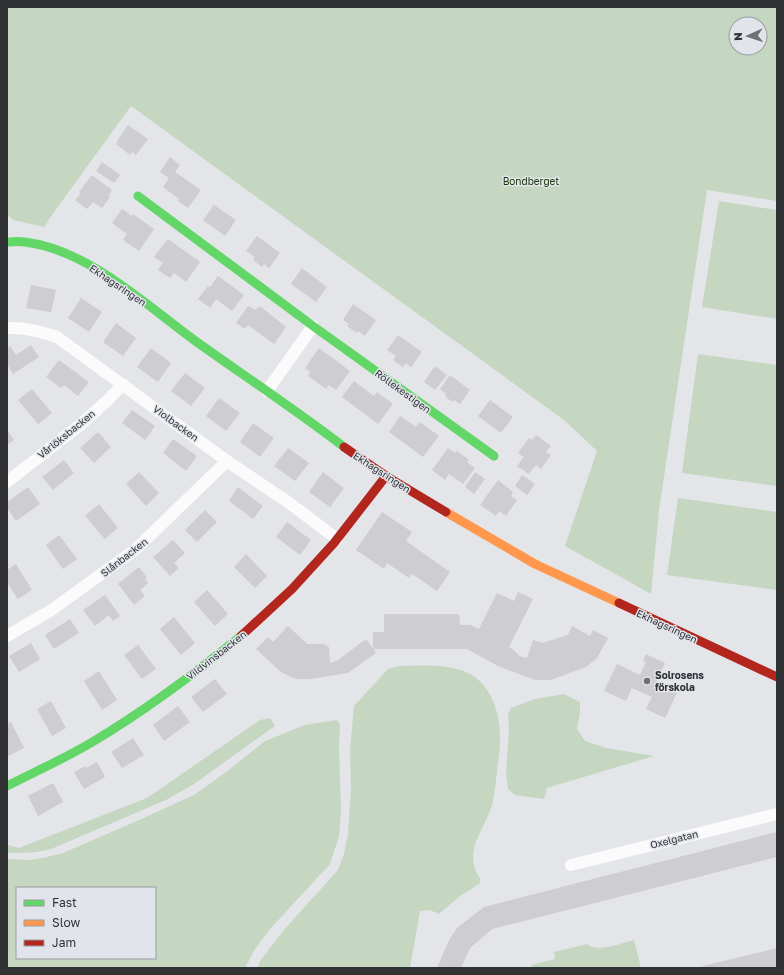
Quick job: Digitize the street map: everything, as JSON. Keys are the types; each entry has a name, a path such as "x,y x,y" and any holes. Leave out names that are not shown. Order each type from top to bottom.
{"street":[{"name":"Röllekestigen","path":"138,196 313,326 494,456"},
{"name":"Ekhagsringen","path":"7,242 25,242 54,249 112,278 200,344 386,476 434,506 535,564 777,677"},
{"path":"267,391 313,326"},
{"name":"Violbacken","path":"7,328 18,327 38,330 58,337 227,461 288,502 337,539"},
{"name":"Vårlöksbacken","path":"7,482 80,425 108,400 123,384"},
{"name":"Slånbacken","path":"7,636 50,611 136,549 227,461"},
{"name":"Vildvinsbacken","path":"7,786 93,742 134,716 210,661 254,625 292,589 337,539 386,476"},
{"name":"Oxelgatan","path":"571,865 777,814"}],"green space":[{"name":"Bondberget","path":"7,7 777,7 777,201 707,190 659,510 651,594 565,546 597,451 564,420 131,106 49,219 45,227 13,220 7,214"},
{"path":"719,201 777,210 777,319 702,307"},
{"path":"698,354 777,365 777,486 682,473"},
{"path":"678,498 777,512 777,590 667,575"},
{"path":"399,666 443,666 457,669 468,673 477,679 491,696 498,718 500,740 493,801 474,849 473,859 475,869 481,880 479,884 460,896 439,914 430,910 420,911 410,968 258,968 260,961 283,931 338,870 344,854 348,834 351,789 350,749 354,706 388,669"},
{"path":"564,694 580,702 580,713 577,729 585,741 606,748 654,756 547,788 544,799 515,795 508,789 506,774 509,729 508,715 511,708 535,699"},
{"path":"270,718 275,726 194,784 166,800 51,849 24,853 7,853 7,845 19,848 147,798 260,720"},
{"path":"337,720 340,724 339,748 341,809 339,836 330,864 270,929 255,949 245,968 7,968 7,859 28,860 63,853 194,795 265,741 305,725"},
{"path":"634,940 641,968 532,968 531,965 555,959 554,952 587,944 591,947 597,948"}],"building":[{"path":"128,125 148,139 136,155 132,152 130,155 116,144"},
{"path":"170,157 180,165 175,172 201,190 188,208 163,187 169,178 160,172"},
{"path":"102,162 120,175 114,183 96,171"},
{"path":"92,175 112,190 108,196 110,197 102,208 93,202 87,209 75,200"},
{"path":"214,205 236,220 225,236 203,220"},
{"path":"122,209 132,216 133,214 154,229 139,251 123,240 127,234 112,223"},
{"path":"257,236 280,253 269,268 264,264 262,267 253,260 255,257 246,251"},
{"path":"168,239 200,262 186,282 174,273 170,278 158,270 163,263 154,257"},
{"path":"302,268 327,287 316,302 291,284"},
{"path":"218,276 244,295 232,311 216,299 210,308 198,299"},
{"path":"31,285 56,290 51,312 26,308"},
{"path":"81,298 102,312 89,332 68,318"},
{"path":"353,304 376,320 365,336 358,331 357,333 347,326 349,324 343,320"},
{"path":"248,306 255,310 258,307 261,307 286,327 274,344 248,325 245,329 236,323"},
{"path":"116,323 136,338 123,356 103,342"},
{"path":"398,335 422,352 411,367 406,363 403,367 393,360 396,356 387,350"},
{"path":"31,345 39,357 13,374 7,364 7,349 10,346 16,355"},
{"path":"151,348 171,363 158,382 137,367"},
{"path":"319,348 350,371 336,390 329,385 326,389 308,376 310,372 305,368"},
{"path":"59,360 89,382 78,396 64,385 61,388 46,377"},
{"path":"435,366 447,375 435,390 424,382"},
{"path":"185,373 205,388 191,406 171,391"},
{"path":"450,375 470,390 460,404 454,400 452,402 440,389"},
{"path":"354,381 374,396 377,392 393,404 378,424 342,397"},
{"path":"32,389 52,413 38,424 18,400"},
{"path":"219,398 240,413 226,431 206,416"},
{"path":"490,400 513,417 501,433 478,416"},
{"path":"132,410 155,426 145,440 122,423"},
{"path":"400,416 416,427 420,422 439,436 423,457 389,432"},
{"path":"253,423 274,438 260,457 240,442"},
{"path":"7,430 14,440 7,445"},
{"path":"98,432 111,447 94,463 80,448"},
{"path":"536,435 551,446 546,452 551,455 541,469 536,465 529,474 517,466 524,457 518,453 529,438 532,440"},
{"path":"173,439 197,456 186,471 163,453"},
{"path":"288,448 309,463 295,481 274,466"},
{"path":"448,448 455,453 457,451 469,460 467,462 475,468 463,484 449,474 445,480 432,470"},
{"path":"64,460 74,473 53,490 42,477"},
{"path":"139,472 159,493 146,506 126,484"},
{"path":"323,472 344,488 330,507 309,492"},
{"path":"475,472 485,479 474,494 465,487"},
{"path":"522,475 535,484 527,495 515,486"},
{"path":"498,480 513,492 511,496 517,500 506,516 499,511 496,516 480,505"},
{"path":"28,487 40,504 16,521 7,508 7,502"},
{"path":"238,487 263,506 253,519 229,501"},
{"path":"99,504 118,528 105,539 85,516"},
{"path":"205,510 217,522 197,542 185,530"},
{"path":"382,512 412,532 406,541 450,572 437,591 412,574 409,578 387,563 384,569 356,550"},
{"path":"287,522 311,540 300,555 276,537"},
{"path":"59,535 77,559 63,569 46,545"},
{"path":"173,540 185,553 174,563 179,568 170,576 153,557"},
{"path":"246,554 267,576 255,588 234,567"},
{"path":"16,564 32,590 18,599 7,583 7,570"},
{"path":"139,567 147,578 145,579 148,583 140,590 145,596 134,605 118,584"},
{"path":"207,590 228,614 215,626 194,602"},
{"path":"518,592 533,599 509,647 519,656 527,658 533,640 542,643 568,635 572,626 590,636 593,630 608,638 597,658 586,667 551,680 535,680 498,666 467,649 373,649 373,632 384,632 384,614 459,614 460,625 470,625 479,629 497,593 514,601"},
{"path":"105,595 120,616 113,621 109,615 95,626 83,610"},
{"path":"174,617 195,643 181,655 160,629"},
{"path":"70,619 79,633 54,649 45,635"},
{"path":"288,626 307,644 323,644 329,647 330,663 338,660 366,639 376,653 348,673 311,679 297,679 281,672 256,649 268,637 273,642"},
{"path":"31,643 40,659 19,672 9,656"},
{"path":"138,645 156,669 142,679 124,655"},
{"path":"646,654 665,663 656,683 677,693 665,718 646,709 652,697 632,688 626,701 604,691 617,664 640,675 646,662 643,661"},
{"path":"99,671 117,700 102,710 84,681"},
{"path":"215,679 227,694 203,712 191,697"},
{"path":"51,701 66,728 52,736 37,709"},
{"path":"178,706 190,722 164,741 153,725"},
{"path":"11,722 24,748 8,756 7,724"},
{"path":"133,738 144,755 122,768 111,752"},
{"path":"97,762 105,777 84,789 74,772"},
{"path":"53,783 63,802 38,816 28,796"},
{"path":"777,832 777,857 492,929 470,948 461,968 437,968 449,940 457,928 484,907"},
{"path":"777,948 777,968 699,968 699,967"}],"traffic: fast":[{"path":"138,196 313,326 494,456"},
{"path":"7,242 23,242 49,247 73,256 96,268 140,298 201,345 344,447"},
{"path":"7,786 73,753 132,717 206,664 241,636"}],"traffic: slow":[{"path":"446,512 535,564 619,603"}],"traffic: jam":[{"path":"344,447 386,476 446,512"},
{"path":"241,636 292,589 334,543 386,476"},
{"path":"619,603 777,677"}],"place":[{"name":"Solrosens förskola","path":"647,681"}]}
